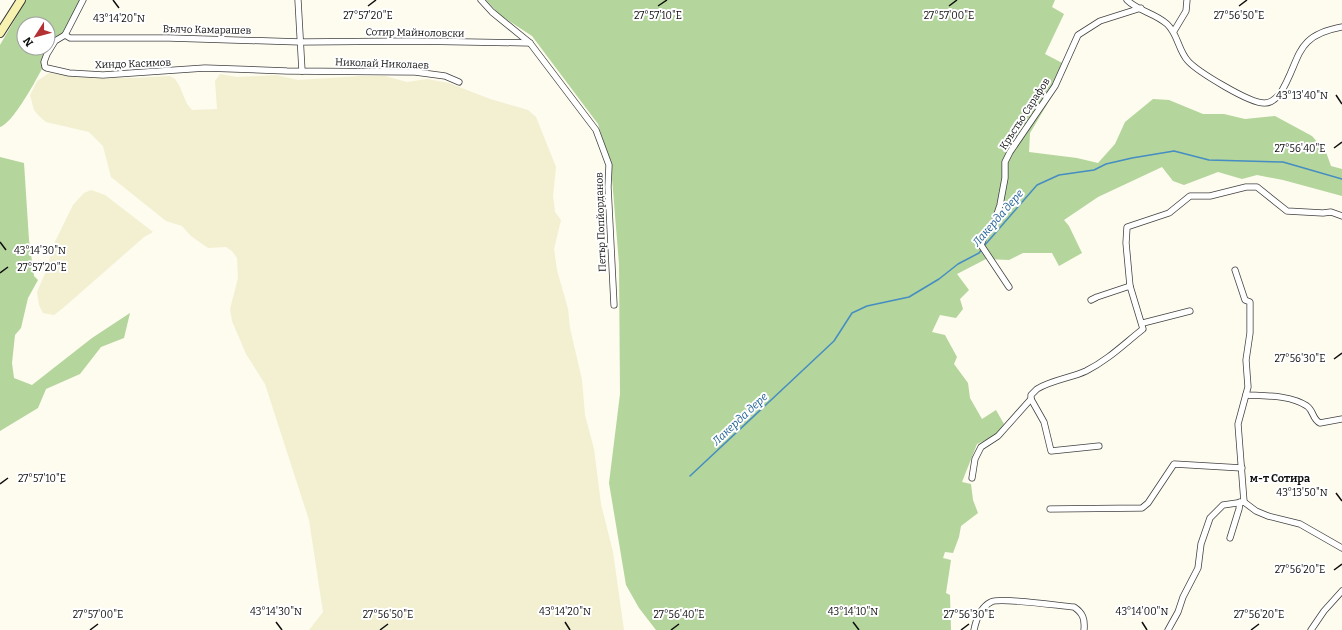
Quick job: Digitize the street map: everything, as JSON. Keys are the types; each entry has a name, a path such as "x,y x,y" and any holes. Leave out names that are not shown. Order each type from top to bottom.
{"street":[{"path":"0,33 21,0"},
{"name":"Хиндо Касимов","path":"83,0 65,35 55,41 47,54 44,62 45,67 69,73 103,75 205,68 302,71"},
{"path":"298,0 302,71"},
{"name":"Петър Попйорданов","path":"481,0 492,12 530,43 564,90 592,123 609,165 608,186 614,305"},
{"path":"1127,0 1159,17 1174,31 1183,53 1189,62 1236,94 1264,104 1274,100 1280,94 1305,42 1316,34 1342,27"},
{"path":"1174,31 1186,11 1187,0"},
{"name":"Кръстьо Сарафов","path":"1009,287 981,245 984,237 994,223 1000,205 1004,186 1006,162 1010,152 1055,86 1078,35 1100,21 1141,8"},
{"name":"Вълчо Камарашев","path":"65,35 70,38 169,38 300,42"},
{"name":"Сотир Майноловски","path":"300,42 413,41 530,43"},
{"name":"Николай Николаев","path":"302,71 415,72 445,76 459,82"},
{"path":"972,478 975,459 982,447 998,436 1031,399 1032,395 1038,388 1086,371 1112,356 1122,345 1143,329 1130,286 1126,243 1127,227 1169,213 1190,196 1210,196 1237,188 1257,187 1288,211 1331,212 1342,216"},
{"path":"1230,538 1242,502 1242,468 1238,424 1248,387 1246,360 1250,333 1250,302 1245,300 1236,270"},
{"path":"1090,300 1130,286"},
{"path":"1142,323 1190,311"},
{"path":"1246,395 1288,398 1306,406 1312,411 1315,419 1320,423 1342,419"},
{"path":"1031,399 1044,422 1051,451 1099,446"},
{"path":"1050,509 1142,508 1148,503 1172,466 1178,463 1242,468"},
{"path":"1168,630 1198,568 1201,544 1206,524 1218,509 1223,506 1242,502 1256,511 1268,516 1300,524 1342,548"},
{"path":"1311,630 1342,590"},
{"path":"974,630 976,621 984,606 997,600 1074,607 1084,618 1084,630"}],"shaded area":[{"path":"49,73 74,76 133,78 170,76 175,79 179,85 187,104 192,110 217,109 215,81 220,74 237,77 276,75 298,80 361,76 385,76 407,82 427,79 449,83 490,99 528,110 536,117 556,167 553,196 555,212 561,220 554,249 557,270 568,309 570,328 582,380 585,415 594,449 601,504 613,552 624,630 309,630 323,612 309,520 265,384 246,354 232,321 230,309 238,278 237,258 232,251 226,247 208,248 191,236 182,226 166,221 111,177 103,146 89,132 46,122 39,116 34,110 30,95 37,81"},
{"path":"91,190 105,195 153,232 144,237 54,315 43,313 39,305 37,292 47,269 53,246 73,205 84,193"}],"green space":[{"path":"26,0 84,0 59,38 56,38 56,16 17,16"},
{"path":"486,0 1055,0 1052,7 1064,14 1045,54 1068,66 1030,133 1029,152 1077,158 1098,163 1115,144 1125,122 1153,99 1169,100 1203,114 1224,114 1245,119 1275,116 1312,136 1326,152 1331,166 1342,169 1342,196 1283,180 1257,175 1242,179 1218,172 1184,185 1173,181 1162,167 1098,197 1064,220 1069,226 1082,253 1059,266 1052,253 1023,253 1009,260 986,259 957,274 969,290 960,299 963,309 956,318 940,315 932,332 945,335 957,357 954,364 968,383 970,398 982,419 996,410 1004,424 995,436 977,444 962,482 971,484 973,500 978,513 961,526 959,537 953,553 945,552 943,558 951,560 946,593 950,595 951,630 656,630 639,608 626,585 609,483 620,394 619,264 611,166 598,124 532,36 500,15"},
{"path":"16,17 16,56 49,56 22,104 7,123 0,127 0,45"},
{"path":"0,157 24,163 29,240 34,276 38,280 28,298 21,328 15,335 12,363 14,378 32,385 92,338 130,313 124,338 101,347 80,374 46,389 38,408 0,431"}],"waterway":[{"name":"Лакерда дере","path":"984,246 1037,185 1059,175 1094,170 1106,164 1132,158 1174,151 1209,160 1283,162 1342,179"},
{"name":"Лакерда дере","path":"690,476 834,341 852,313 867,306 909,297 939,279 958,264 979,253 982,249"}],"district":[{"name":"м-т Сотира","path":"1280,478"}]}
